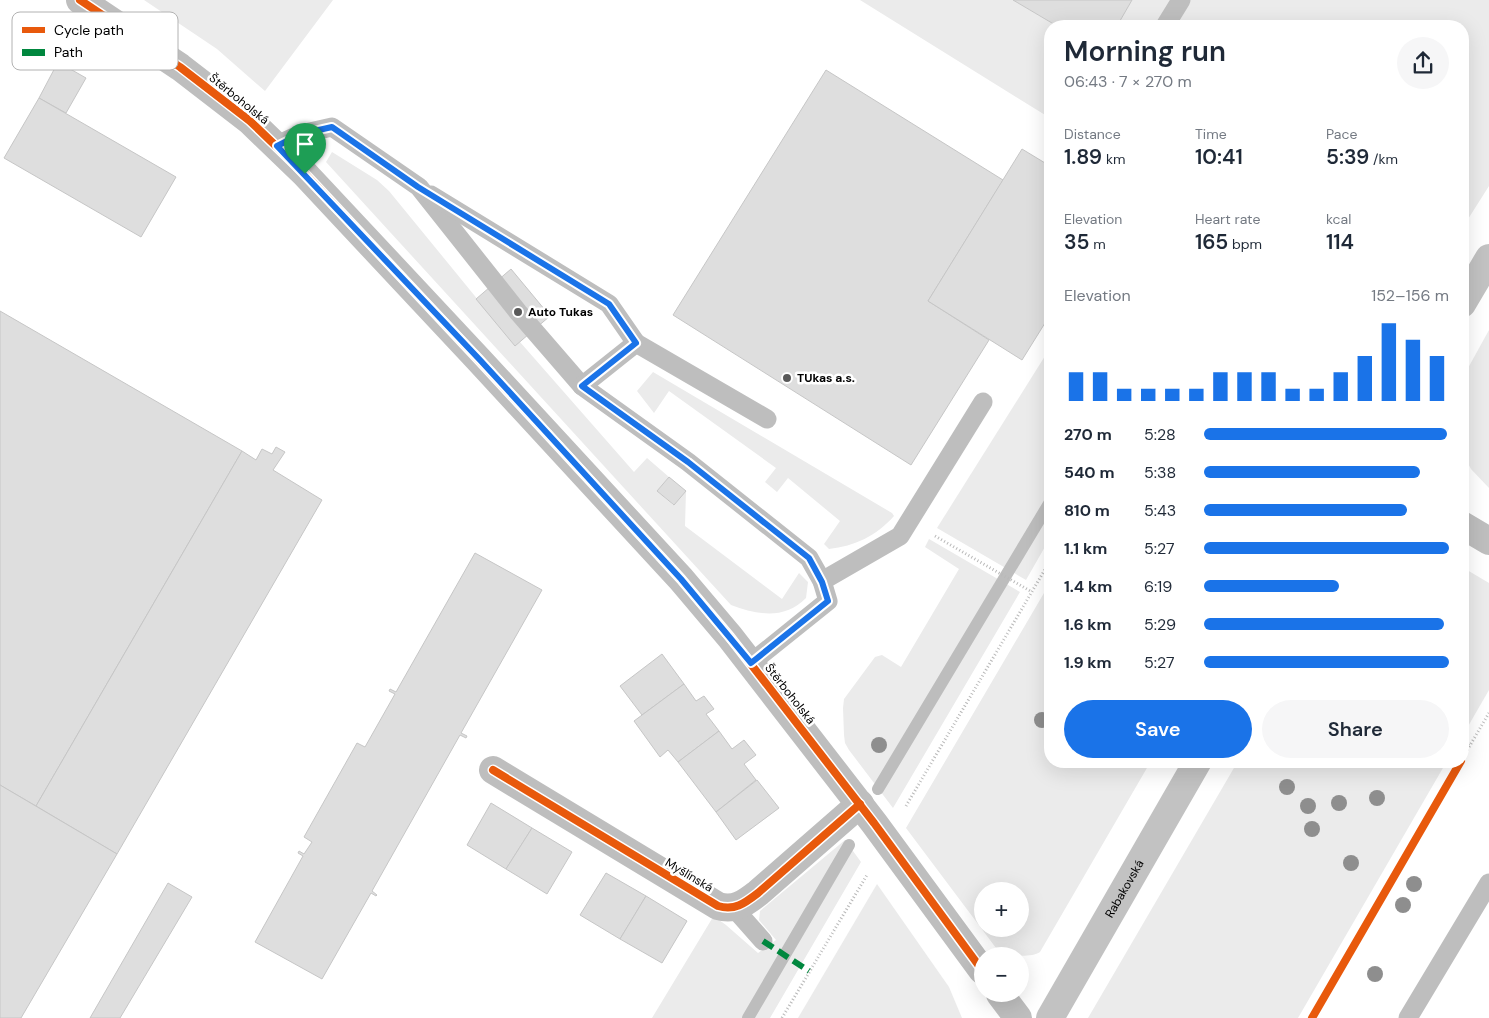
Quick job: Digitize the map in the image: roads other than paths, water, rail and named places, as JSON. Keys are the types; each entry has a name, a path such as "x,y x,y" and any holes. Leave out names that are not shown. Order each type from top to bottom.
{"main road":[{"path":"1469,292 1489,258"},
{"name":"Rabakovská","path":"1050,1018 1194,768"}],"street":[{"name":"Štěrboholská","path":"80,0 98,12"},
{"name":"Štěrboholská","path":"178,66 216,94 277,146 466,346 681,579 751,663 860,804 974,959"},
{"path":"1469,529 1489,541"},
{"name":"Myšlínská","path":"493,770 718,906 727,908 737,907"},
{"path":"737,907 758,893 860,804"},
{"path":"1006,1002 1018,1018"}],"lane":[{"path":"1169,20 1181,0"},
{"path":"277,146 301,134 332,127 418,187 609,304 636,343 767,419"},
{"path":"418,187 518,312 582,386 688,462 809,558 822,582 828,601 751,663"},
{"path":"582,386 636,343"},
{"path":"822,582 900,536 983,402"},
{"path":"1408,1018 1489,883"},
{"path":"737,907 740,915 763,942"}],"waterway":[{"path":"878,789 1044,512"},
{"path":"748,1018 849,845"}],"place":[{"name":"Auto Tukas","path":"518,312"},
{"name":"TUkas a.s.","path":"787,378"}]}
